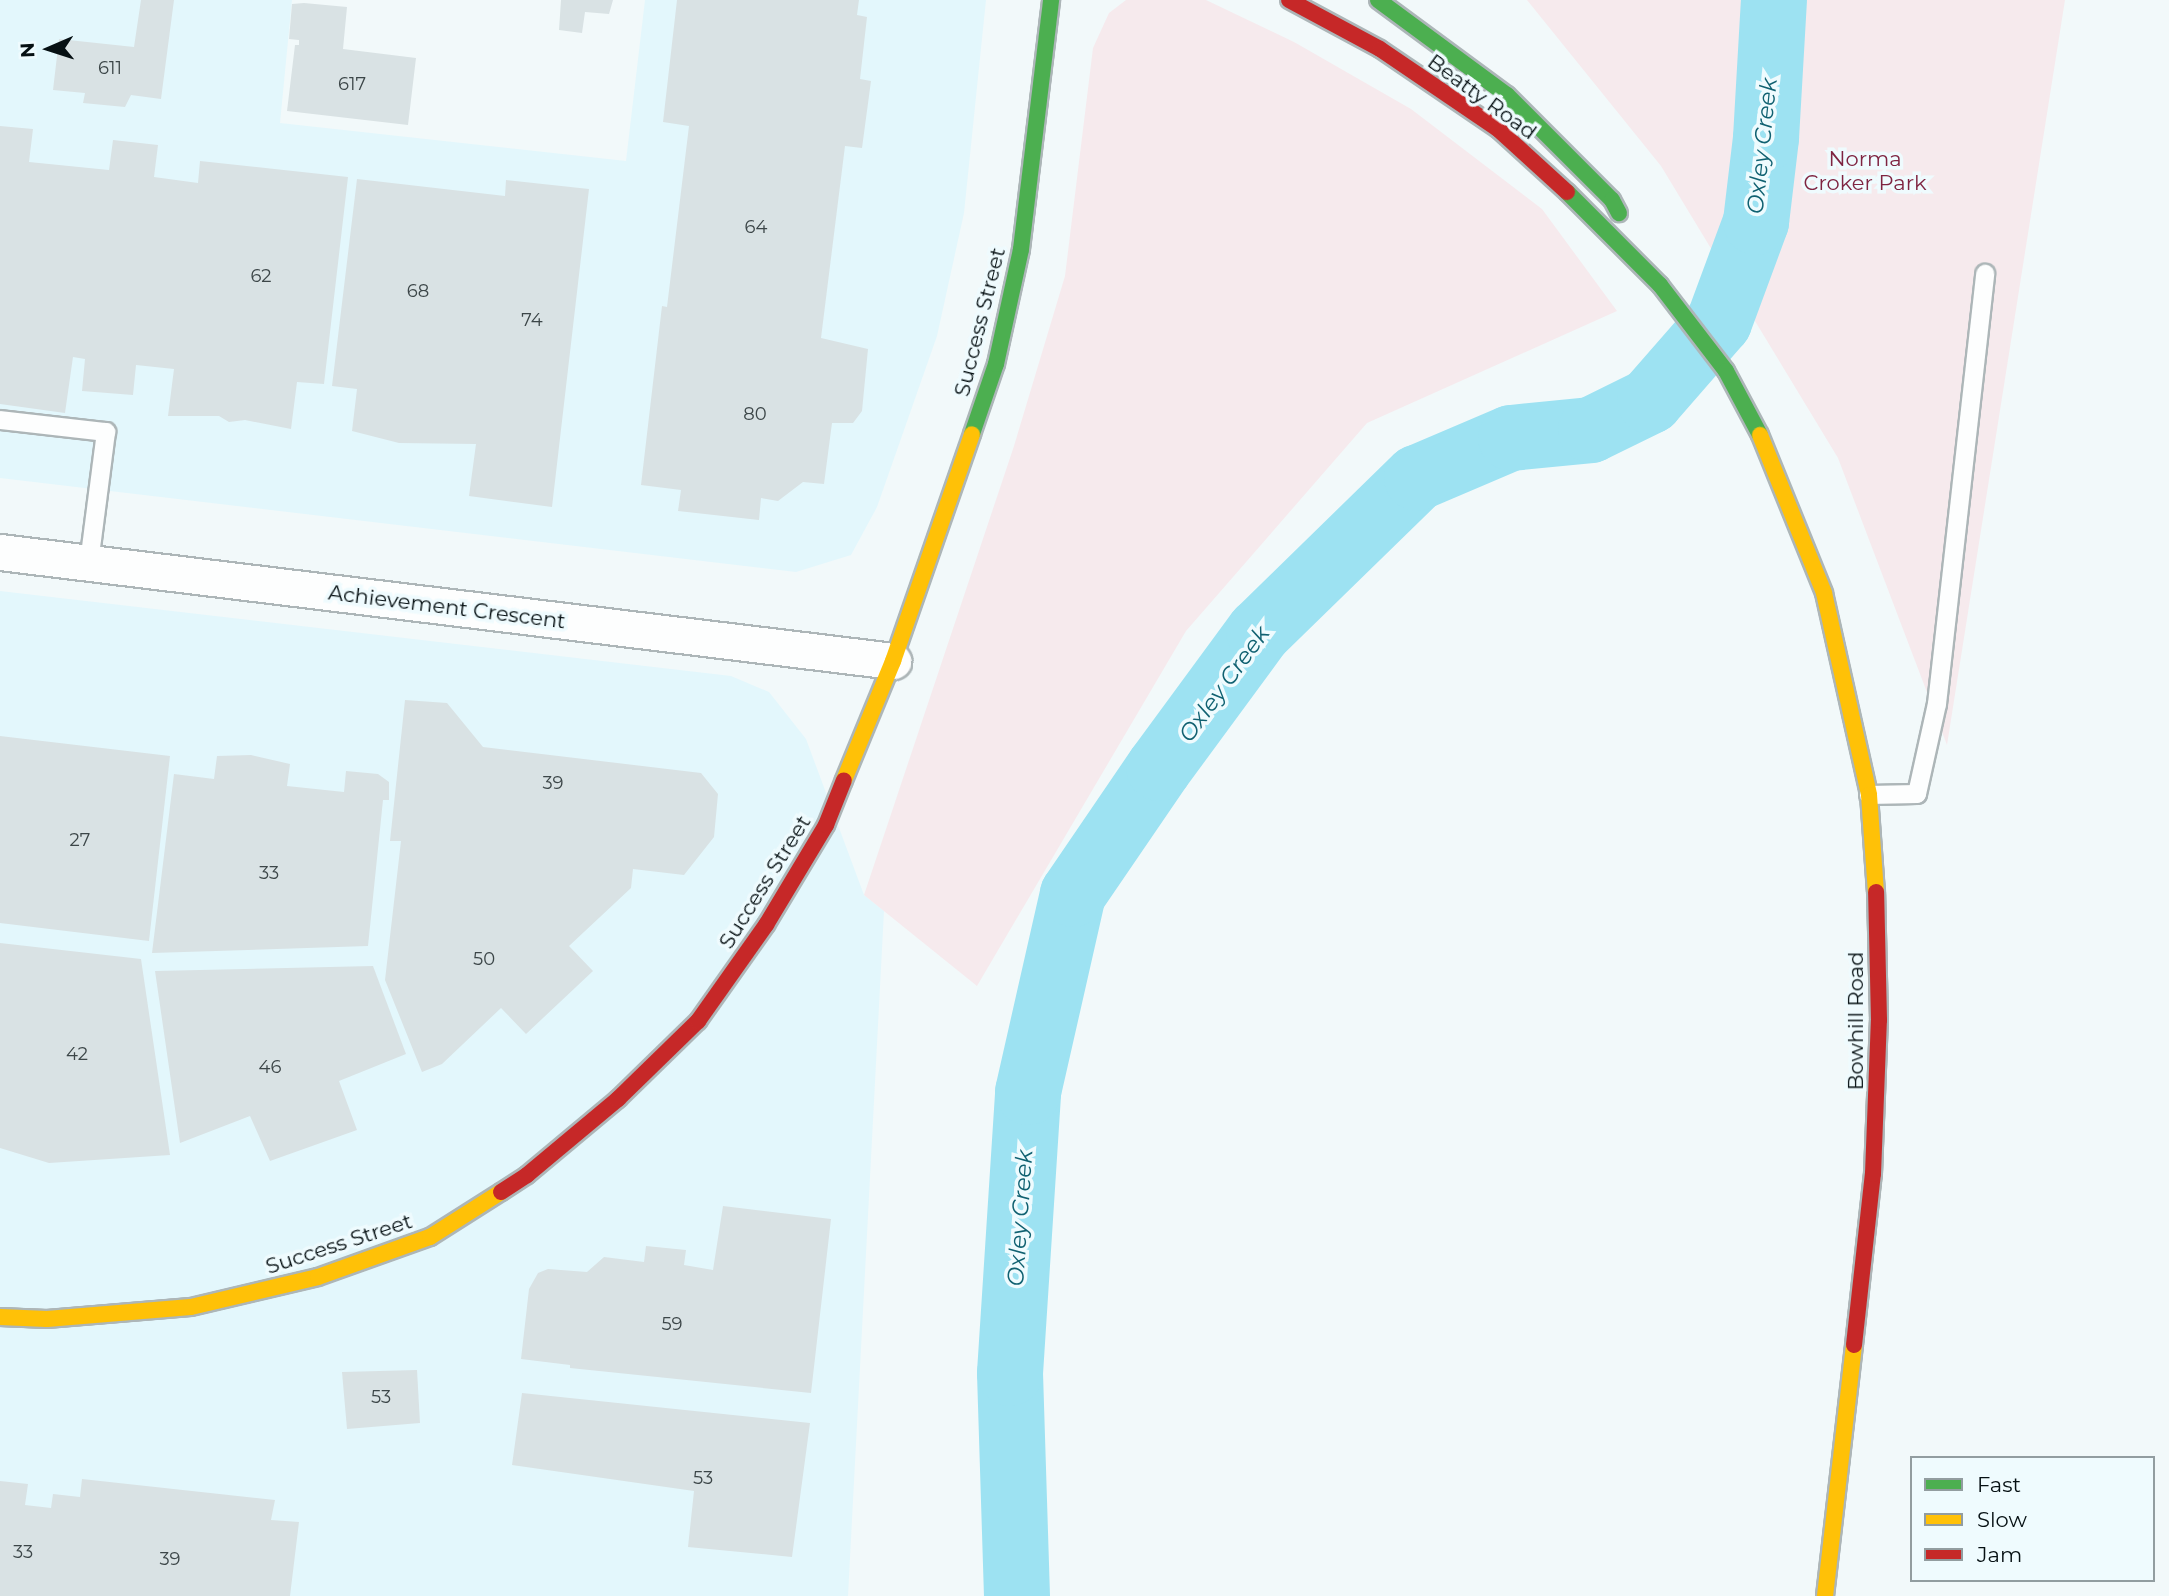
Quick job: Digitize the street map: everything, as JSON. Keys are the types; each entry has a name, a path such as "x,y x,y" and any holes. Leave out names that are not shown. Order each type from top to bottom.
{"main road":[{"path":"1051,7 1064,0"},
{"name":"Beatty Road","path":"1289,0 1380,49 1499,130 1593,216 1660,285 1726,371 1771,459"},
{"name":"Beatty Road","path":"1378,0 1507,95 1564,151 1612,200 1660,285"},
{"name":"Success Street","path":"0,1317 47,1319 191,1307 318,1277 430,1237 527,1175 618,1099 698,1021 766,925 826,825 893,661 996,364 1021,249 1051,7"},
{"name":"Bowhill Road","path":"1771,459 1824,593 1869,795 1876,870 1879,1020 1873,1174 1825,1596"}],"street":[{"name":"Achievement Crescent","path":"0,552 893,661"}],"lane":[{"path":"1869,795 1917,794 1937,704 1985,274"},
{"path":"0,420 106,432 89,563"}],"shaded area":[{"path":"0,0 292,0 280,123 626,161 645,0 986,0 964,213 937,336 877,507 851,555 796,572 0,478"},
{"path":"0,591 731,676 769,692 806,739 864,895 884,911 848,1596 0,1596"}],"green space":[{"path":"1126,0 1206,0 1294,42 1411,109 1542,209 1617,311 1367,423 1186,631 977,986 864,895 1014,446 1065,276 1093,48 1109,13"},
{"name":"Norma Croker Park","path":"1527,0 2065,0 1947,745 1838,458 1661,166"}],"building":[{"path":"141,0 174,0 161,99 131,95 125,107 83,103 85,93 53,90 59,39 134,47"},
{"path":"561,0 613,0 609,14 585,12 582,33 559,30"},
{"path":"677,0 859,0 857,15 867,17 860,79 871,81 862,148 845,146 821,338 868,349 862,411 853,423 832,423 824,484 803,482 778,501 761,498 759,520 678,511 681,490 641,485 662,306 667,307 689,126 663,122"},
{"path":"292,4 347,7 343,49 416,58 408,125 287,111 295,45 299,45 299,40 289,39"},
{"path":"0,126 33,129 29,162 109,170 113,140 158,145 154,177 198,183 200,161 348,177 324,384 297,382 291,429 245,420 229,422 219,416 168,416 174,369 136,365 133,395 82,391 85,359 73,357 65,413 0,404"},
{"path":"357,179 505,196 506,180 589,189 552,507 469,496 476,444 399,443 352,431 357,389 332,386"},
{"path":"405,700 447,703 483,747 701,773 718,794 714,837 684,875 633,869 631,888 569,946 593,971 526,1034 501,1008 442,1064 422,1072 385,980 401,841 390,841"},
{"path":"0,736 170,756 149,941 0,923"},
{"path":"251,755 290,764 287,786 344,792 346,771 378,774 389,782 389,800 383,800 368,946 152,953 174,774 214,779 217,756"},
{"path":"0,943 141,959 170,1155 49,1163 0,1148"},
{"path":"373,966 406,1054 339,1081 357,1130 270,1161 250,1116 180,1143 155,971"},
{"path":"723,1206 831,1219 811,1393 570,1368 570,1365 521,1359 529,1289 538,1273 548,1269 587,1272 604,1257 644,1262 646,1246 686,1250 684,1265 713,1270"},
{"path":"417,1370 420,1423 347,1429 342,1372"},
{"path":"522,1393 810,1423 792,1557 688,1547 694,1491 512,1465"},
{"path":"82,1479 275,1500 271,1520 299,1522 290,1596 0,1596 0,1481 28,1484 25,1505 51,1508 53,1494 80,1497"}],"waterway":[{"name":"Oxley Creek","path":"1017,1596 1010,1373 1028,1092 1073,894 1159,768 1259,632 1417,478 1511,438 1591,430 1650,401 1719,322 1756,222 1766,138 1774,0"}],"traffic: fast":[{"path":"972,434 996,364 1021,249 1051,0"},
{"path":"1378,0 1507,95 1612,200 1619,213"},
{"path":"1567,192 1660,285 1726,371 1760,435"}],"traffic: slow":[{"path":"844,780 893,661 972,434"},
{"path":"1760,435 1824,593 1869,795 1876,892"},
{"path":"0,1317 47,1319 191,1307 318,1277 430,1237 501,1192"},
{"path":"1825,1596 1854,1345"}],"traffic: jam":[{"path":"1289,0 1380,49 1499,130 1567,192"},
{"path":"501,1192 527,1175 618,1099 698,1021 766,925 826,825 844,780"},
{"path":"1854,1345 1873,1174 1879,1020 1876,892"}]}
